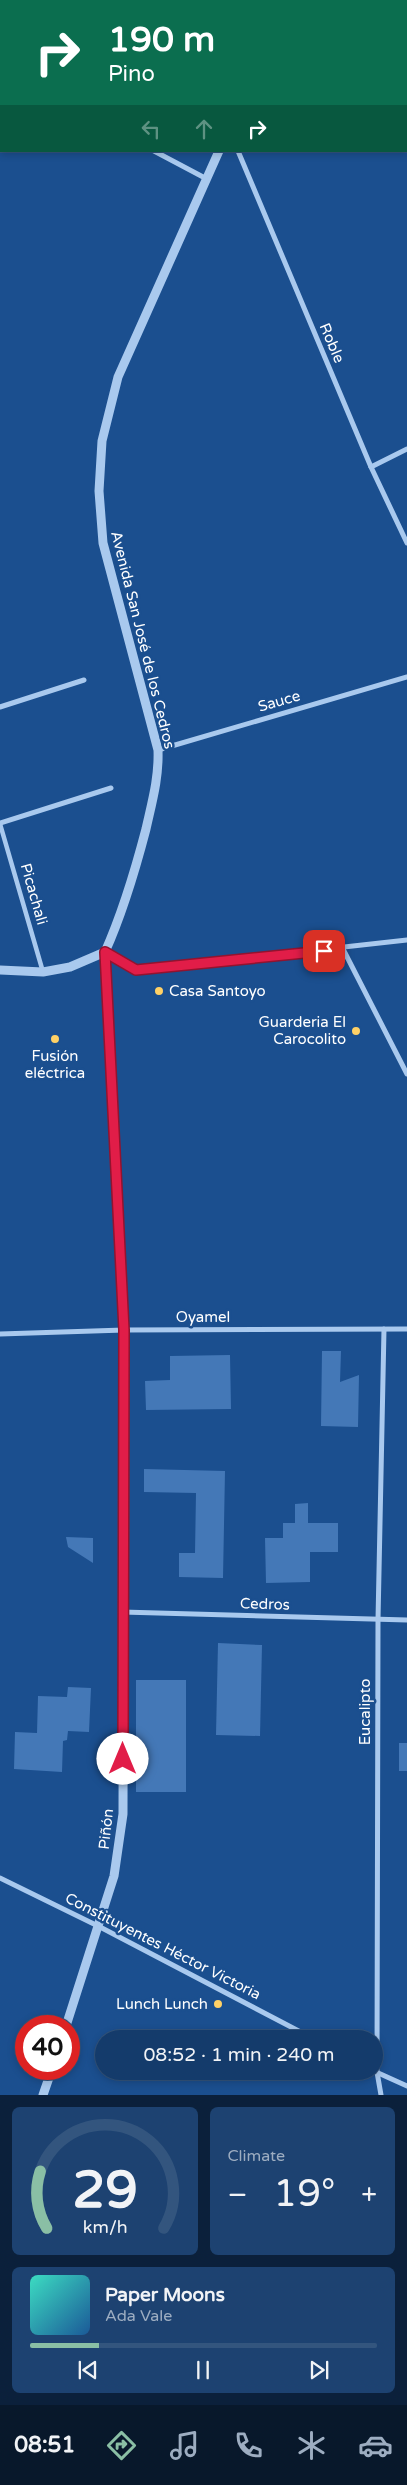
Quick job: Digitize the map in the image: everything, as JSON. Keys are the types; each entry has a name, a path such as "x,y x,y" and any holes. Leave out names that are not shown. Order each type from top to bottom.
{"street":[{"path":"156,152 205,178"},
{"name":"Avenida San José de los Cedros","path":"105,952 132,883 159,775 158,750 103,543 99,492 102,441 118,377 205,178 218,152"},
{"name":"Roble","path":"238,152 371,468 407,543"},
{"path":"371,468 407,449"},
{"name":"Sauce","path":"158,750 407,677"},
{"path":"0,707 84,680"},
{"path":"0,823 111,788"},
{"name":"Picachali","path":"0,823 43,972"},
{"path":"0,970 43,972 70,968 105,952 136,970 343,949 407,940"},
{"path":"343,949 407,1074"},
{"name":"Piñón","path":"70,2015 100,1927 114,1876 123,1814 124,1330 105,952"},
{"name":"Oyamel","path":"0,1334 124,1330 407,1328"},
{"name":"Eucalipto","path":"375,2030 378,1620 384,1329"},
{"name":"Cedros","path":"122,1612 407,1620"},
{"name":"Constituyentes Héctor Victoria","path":"0,1878 100,1927 297,2030"},
{"path":"383,2075 407,2086"},
{"path":"43,2095 48,2080"},
{"name":"Eucalipto","path":"377,2080 381,2095"}],"building":[{"path":"322,1351 341,1351 340,1382 359,1375 358,1427 321,1426"},
{"path":"230,1355 231,1409 146,1410 145,1381 170,1380 170,1356"},
{"path":"144,1469 225,1471 223,1578 179,1577 179,1553 195,1553 196,1493 144,1492"},
{"path":"308,1503 308,1523 338,1523 338,1552 310,1552 310,1582 266,1583 265,1538 283,1538 283,1523 295,1523 295,1504"},
{"path":"66,1537 93,1538 93,1563 68,1547"},
{"path":"218,1643 262,1645 260,1736 216,1735"},
{"path":"136,1680 186,1680 186,1792 136,1792"},
{"path":"68,1687 91,1688 89,1732 68,1731 67,1740 63,1741 62,1772 14,1769 15,1732 37,1733 38,1696 67,1697"},
{"path":"399,1743 407,1743 407,1771 399,1771"}],"place":[{"name":"Casa Santoyo","path":"159,991"},
{"name":"Guarderia El Carocolito","path":"356,1031"},
{"name":"Fusión eléctrica","path":"55,1039"},
{"name":"Lunch Lunch","path":"218,2004"}],"route":[{"path":"123,1759 124,1330 105,952 136,970 324,951"}]}
